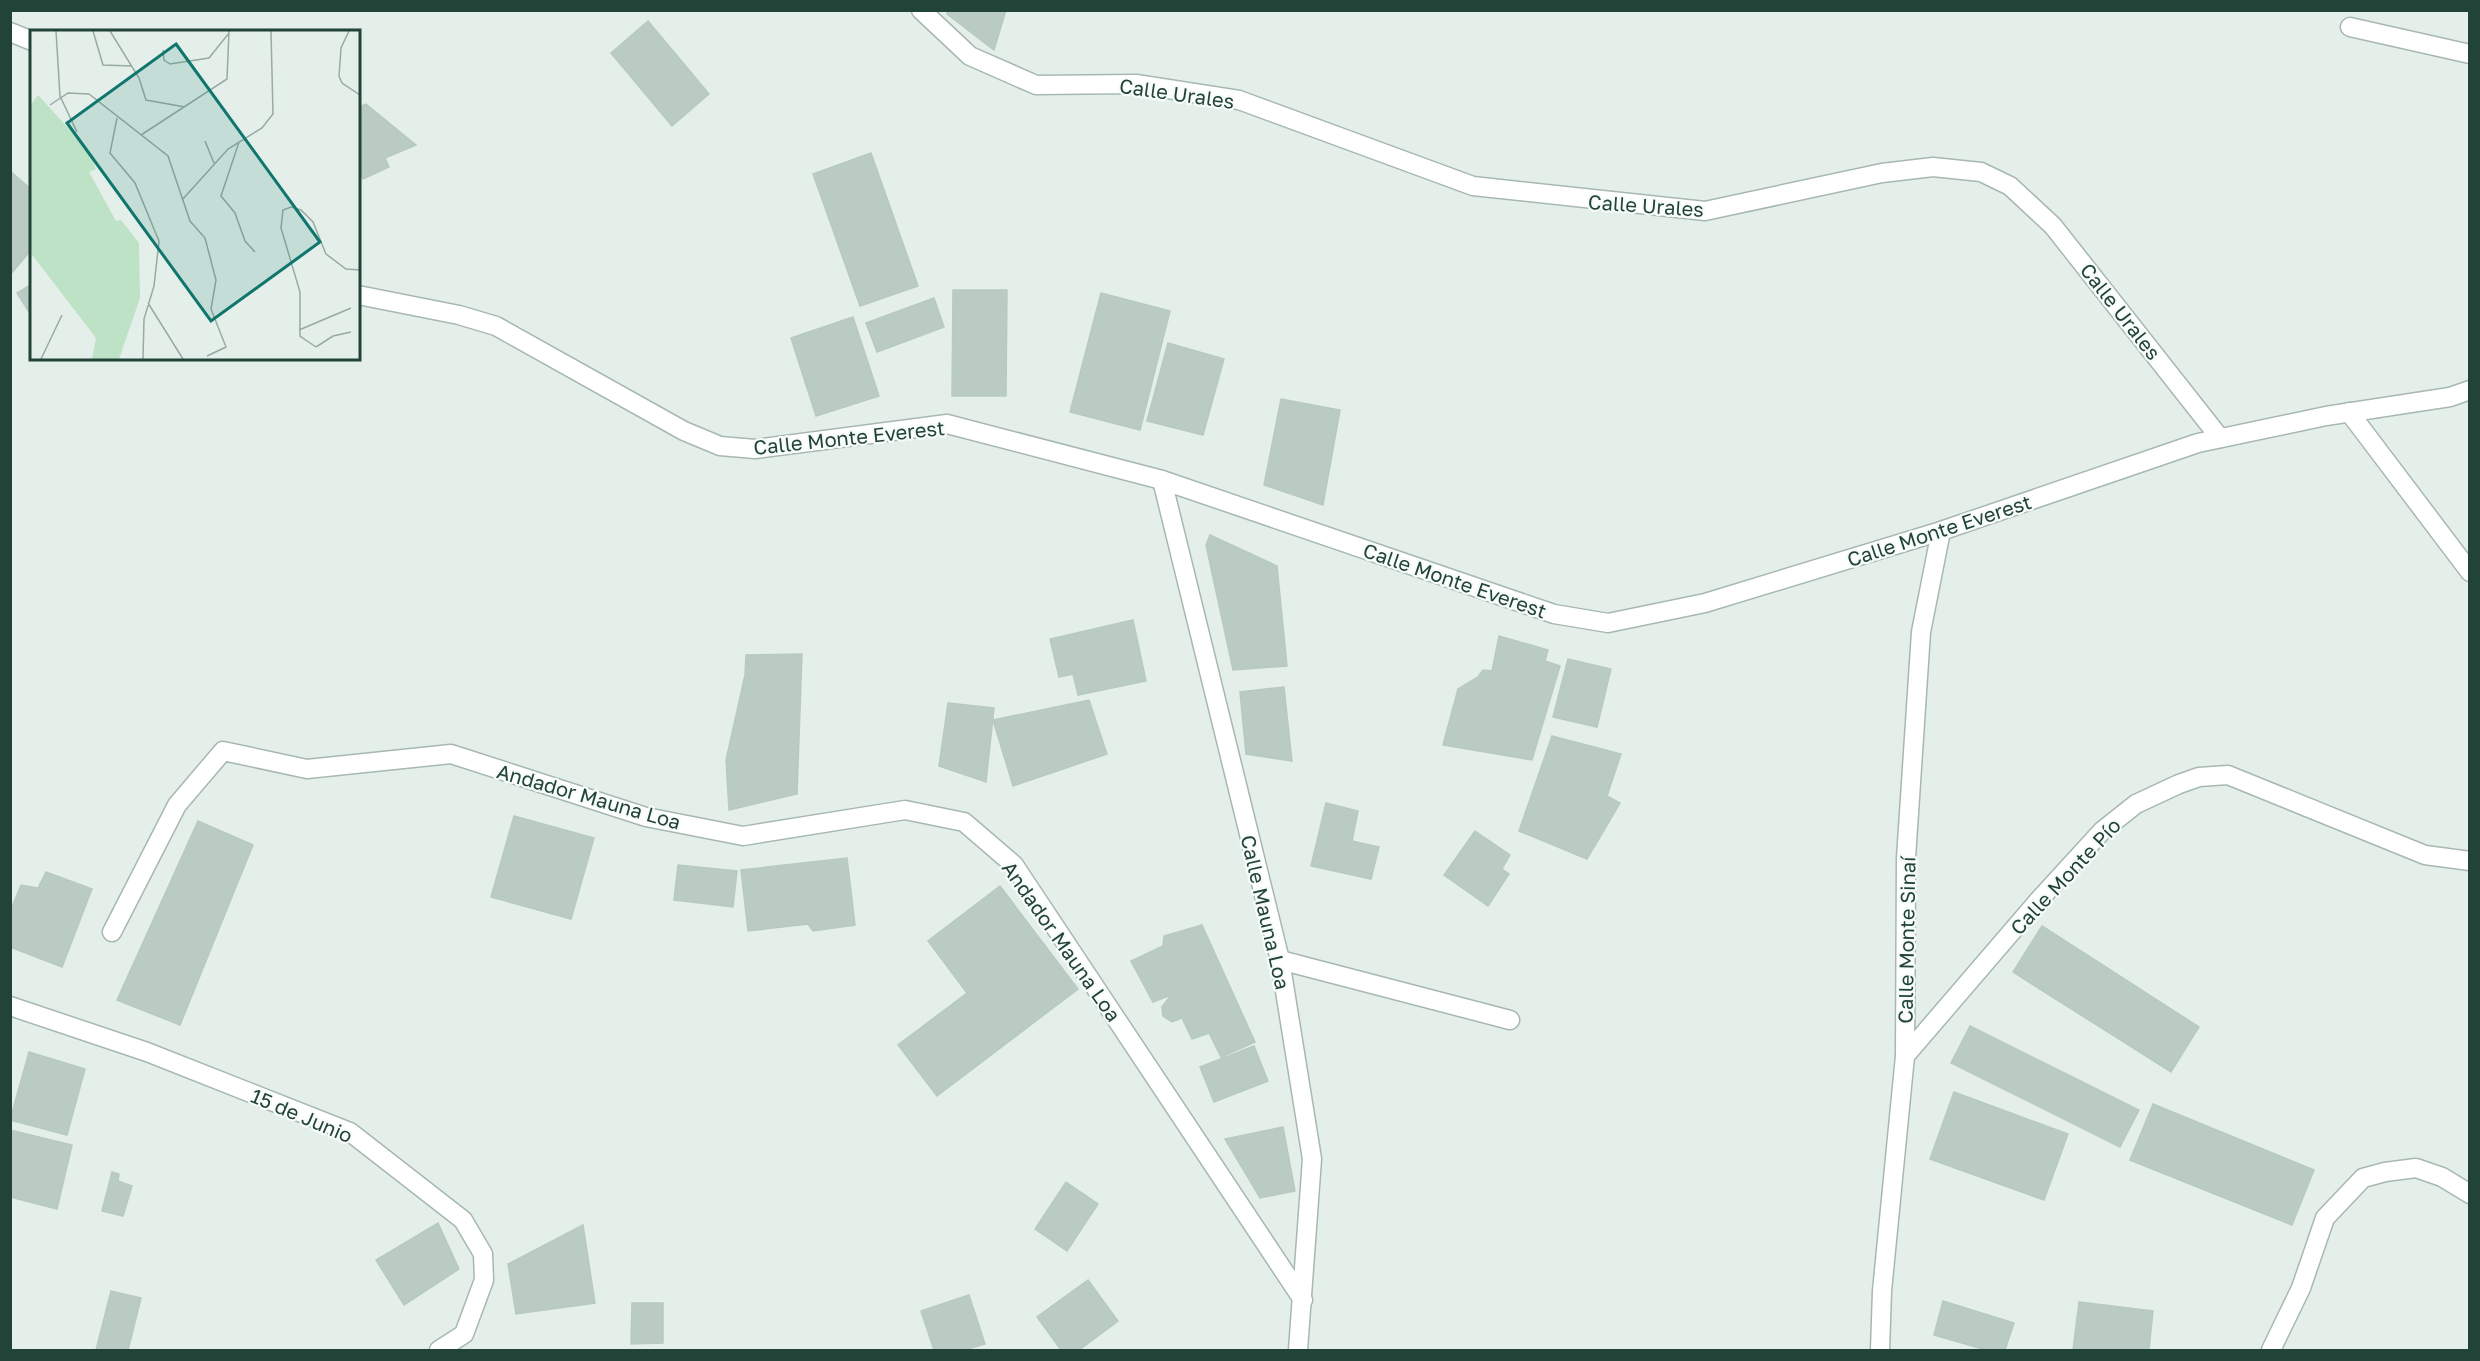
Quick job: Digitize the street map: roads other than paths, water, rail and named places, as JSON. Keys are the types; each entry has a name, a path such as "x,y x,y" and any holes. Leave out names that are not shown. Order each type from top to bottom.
{"street":[{"name":"Calle Urales","path":"921,10 970,56 1036,85 1136,84 1239,100 1473,186 1578,200 1705,212 1882,173 1933,167 1981,172 2010,186 2053,226 2220,438"},
{"path":"2350,27 2469,54"},
{"path":"10,32 30,40"},
{"name":"Calle Monte Everest","path":"360,295 459,315 496,326 684,431 720,446 755,448 947,424 1162,480 1554,615 1608,623 1705,603 1941,531 2220,438 2349,412 2450,397 2469,390"},
{"path":"2349,412 2469,572"},
{"name":"Calle Mauna Loa","path":"1162,480 1280,960 1312,1160 1298,1350"},
{"name":"Calle Monte Sinaí","path":"1880,1350 1882,1291 1905,1056 1906,858 1921,632 1941,531"},
{"name":"Andador Mauna Loa","path":"112,932 177,804 223,751 307,769 451,754 646,817 743,836 905,810 964,822 1014,865 1303,1300"},
{"name":"Calle Monte Pío","path":"1905,1056 2037,902 2102,831 2136,804 2199,777 2228,775 2425,855 2469,861"},
{"path":"1280,960 1510,1020"},
{"name":"15 de Junio","path":"10,1006 147,1052 351,1132 464,1220 483,1254 484,1280 464,1334 439,1350"},
{"path":"2271,1350 2301,1288 2325,1218 2345,1194 2363,1178 2385,1172 2416,1168 2442,1177 2469,1194"}]}
